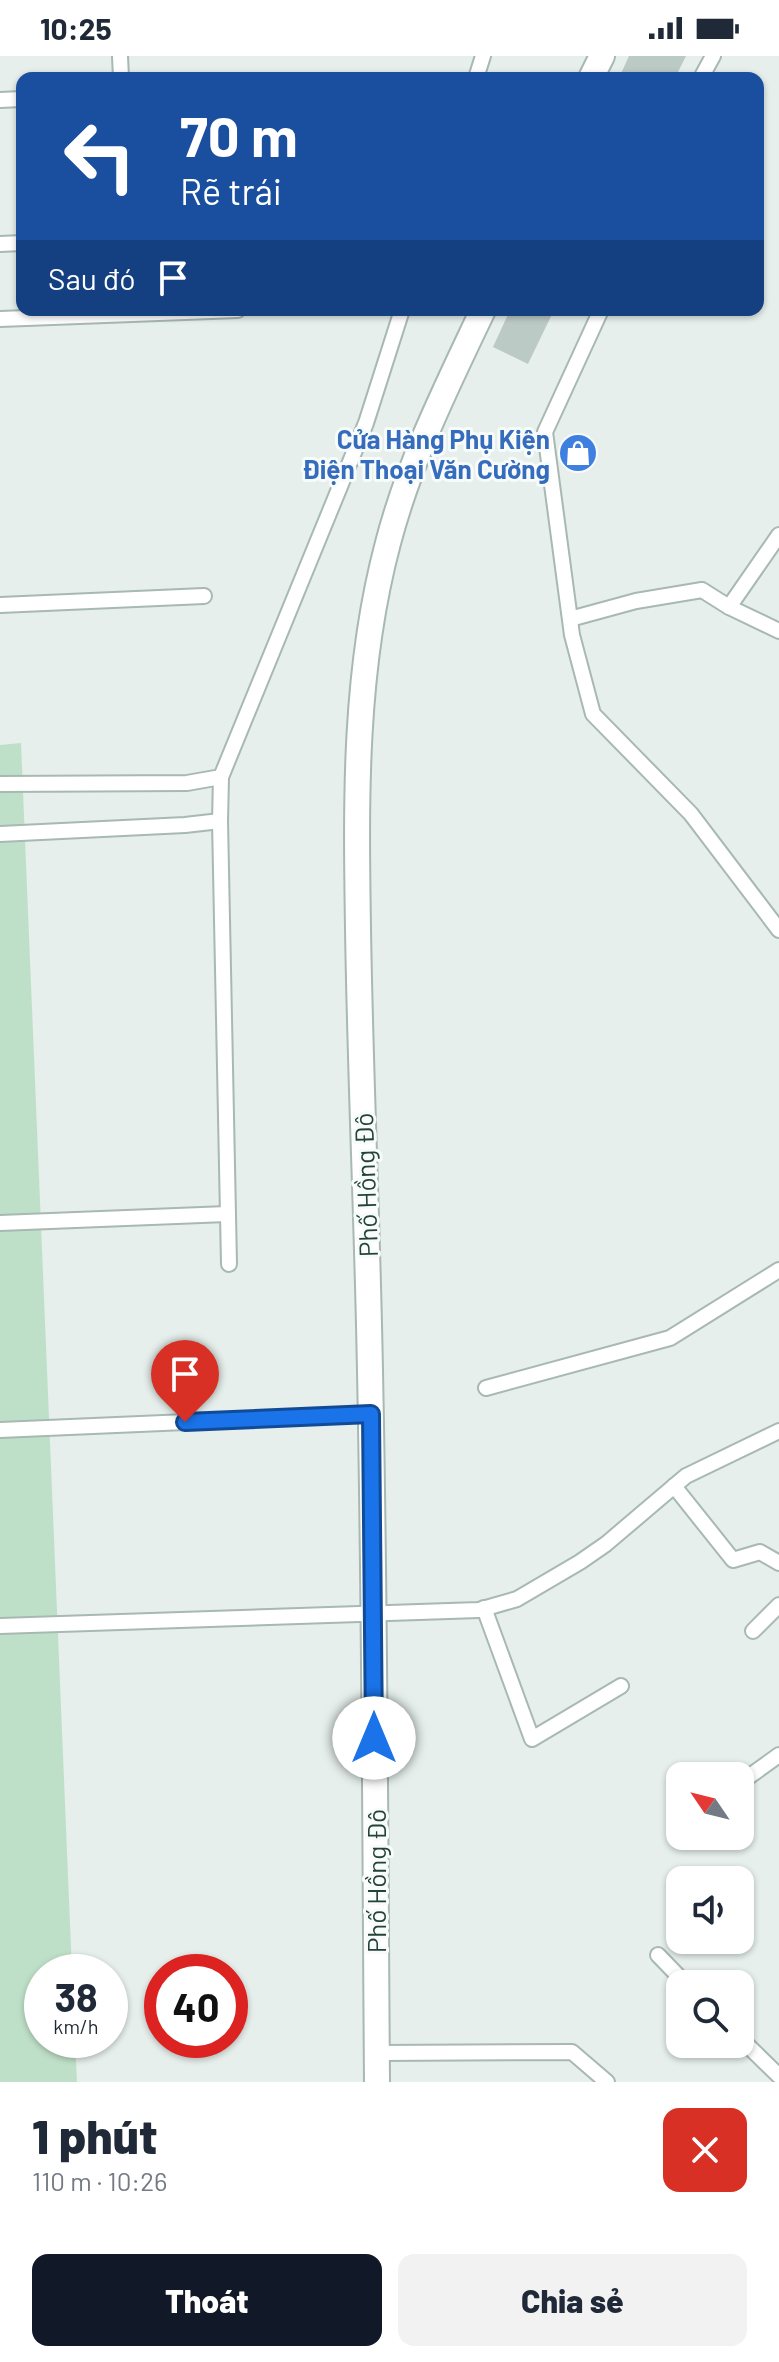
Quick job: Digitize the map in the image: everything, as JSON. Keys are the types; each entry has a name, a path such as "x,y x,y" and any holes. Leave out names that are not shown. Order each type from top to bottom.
{"street":[{"name":"Phố Hồng Đô","path":"377,2082 371,1414 356,812 359,717 368,639 388,543 416,457 480,316"}],"lane":[{"path":"0,319 57,316"},
{"path":"229,1264 221,777 366,423 400,316"},
{"path":"598,316 545,432 570,619 593,714 691,814 779,930"},
{"path":"729,607 779,535"},
{"path":"570,619 636,601 702,590 779,631"},
{"path":"0,605 204,596"},
{"path":"0,784 187,783 221,777"},
{"path":"0,834 220,821"},
{"path":"0,1223 227,1214"},
{"path":"486,1388 670,1338 779,1270"},
{"path":"0,1430 371,1414"},
{"path":"0,1626 484,1608 517,1599 580,1562 606,1544 686,1476 779,1431"},
{"path":"674,1486 733,1560 760,1552 779,1563"},
{"path":"753,1631 779,1605"},
{"path":"484,1608 532,1739 621,1686"},
{"path":"754,1773 779,1755"},
{"path":"658,1955 672,1970"},
{"path":"377,2053 572,2052 607,2082"},
{"path":"754,2052 779,2076"}],"green space":[{"path":"21,743 71,1954 24,1954 24,2058 76,2058 77,2082 0,2082 0,745"}],"building":[{"path":"629,56 686,56 678,72 622,72"},
{"path":"507,316 551,316 528,364 493,347"}],"place":[{"name":"Cửa Hàng Phụ Kiện Điện Thoại Văn Cường","path":"578,453"}],"route":[{"path":"185,1422 371,1414 374,1738"}]}
